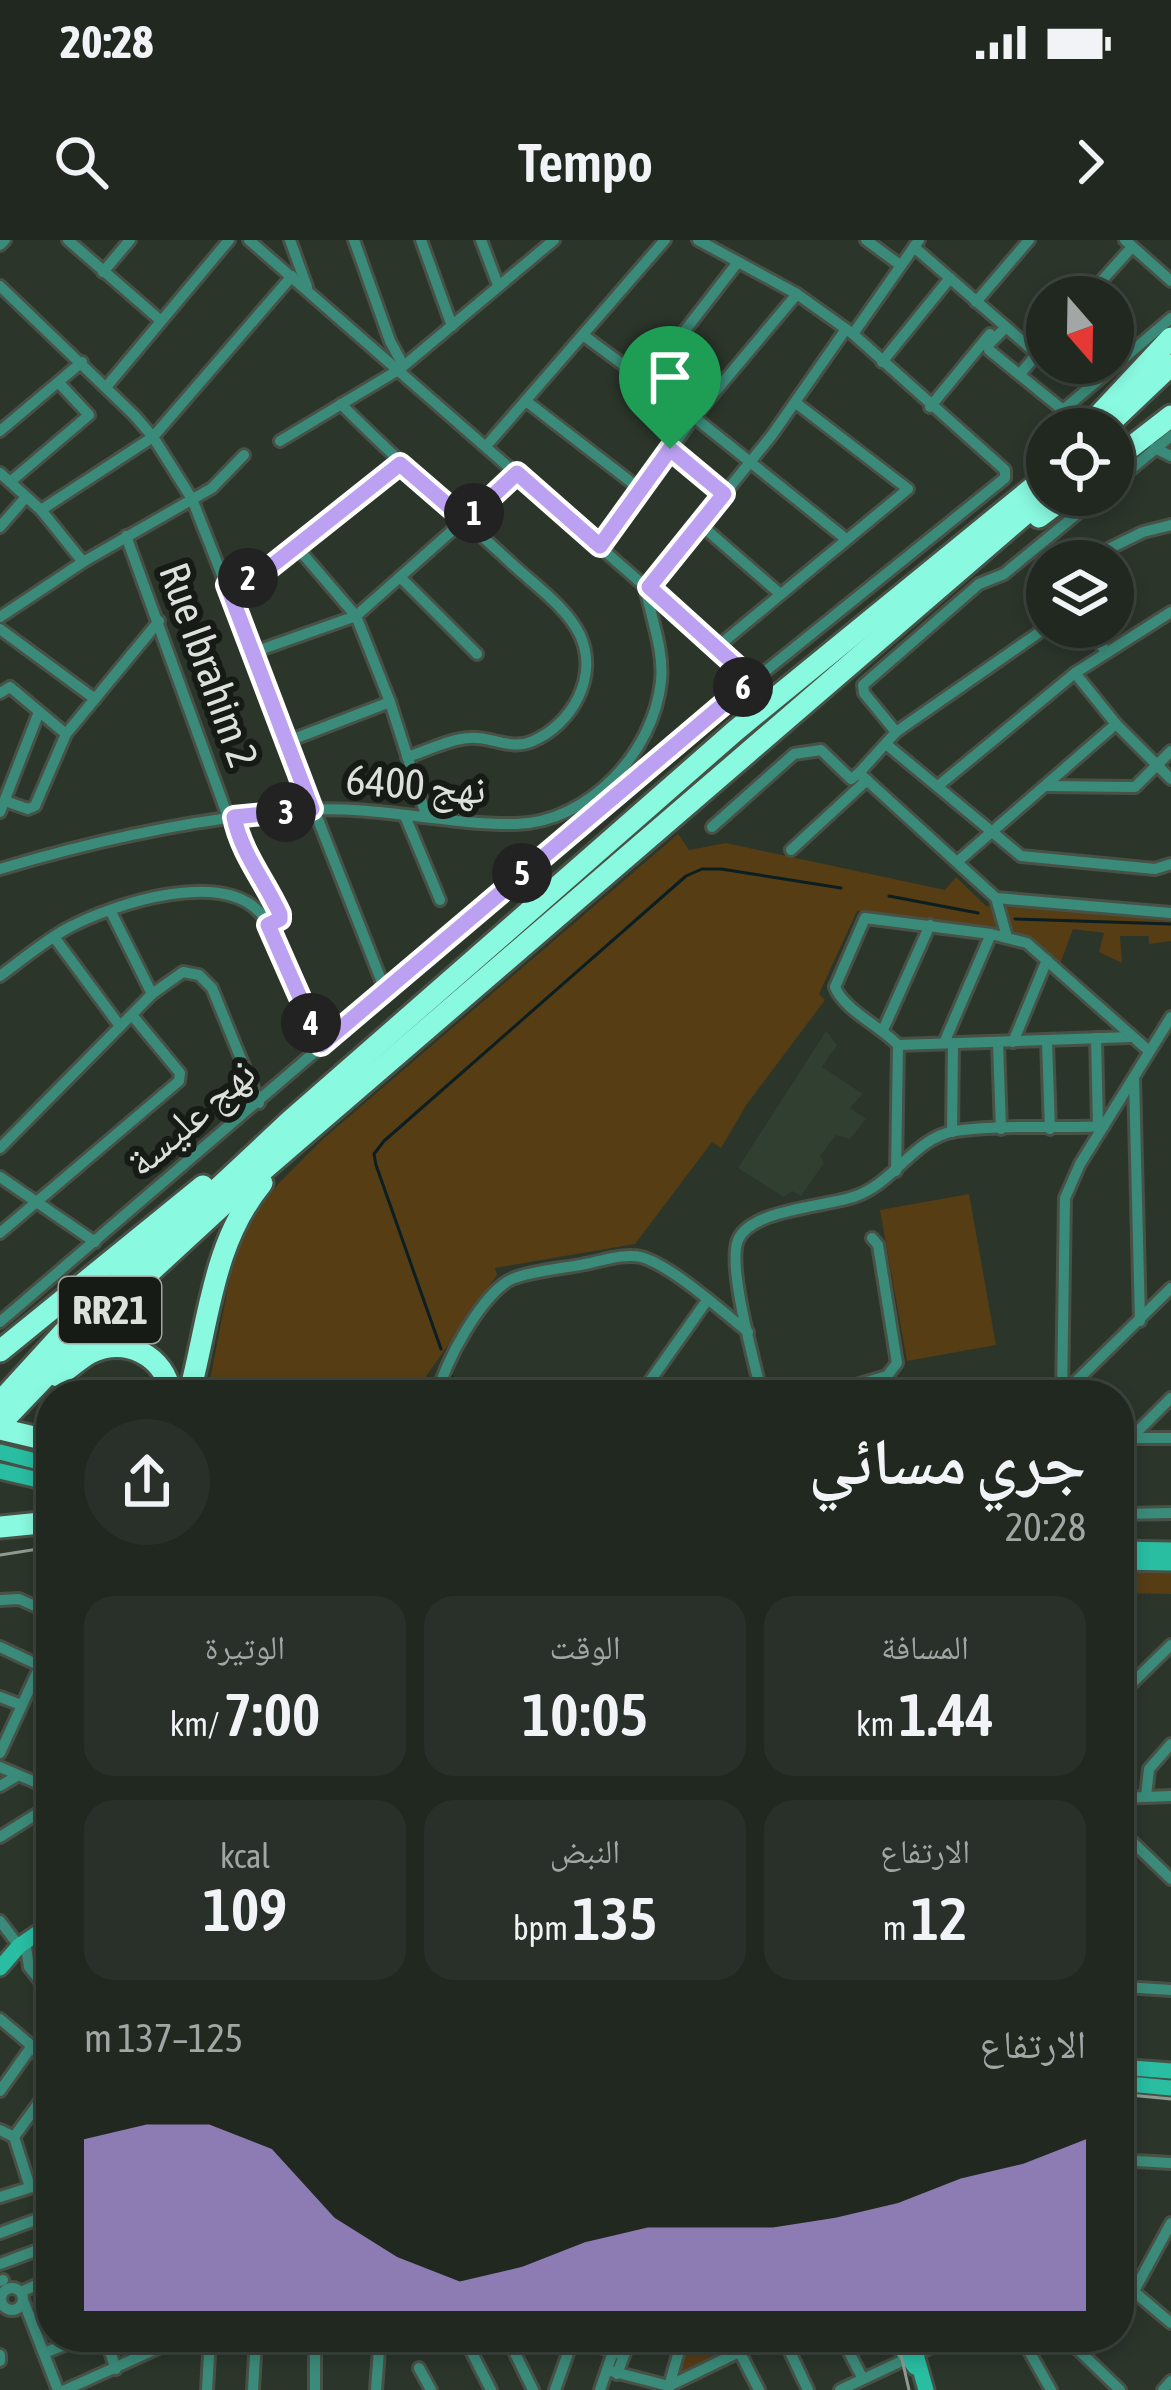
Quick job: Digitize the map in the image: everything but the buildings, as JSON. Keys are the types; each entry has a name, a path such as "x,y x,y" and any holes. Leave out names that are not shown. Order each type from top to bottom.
{"highway":[{"path":"1105,408 1171,338"},
{"path":"1133,408 1171,365"},
{"path":"1134,408 1171,381"},
{"path":"1134,445 1171,416"},
{"path":"968,542 1026,486"},
{"name":"RR21","path":"0,1427 11,1401 221,1196 735,730 1026,494"},
{"name":"RR21","path":"295,1130 1026,514"},
{"path":"942,588 1040,516"},
{"path":"2,1348 191,1194 295,1130"},
{"path":"189,1380 227,1239 295,1130"},
{"path":"45,1380 111,1346 142,1351 170,1380"},
{"path":"0,1427 36,1437"},
{"path":"0,1527 36,1523"}],"street":[{"path":"68,240 160,320"},
{"path":"103,272 130,240"},
{"path":"107,386 229,240"},
{"path":"249,240 402,367 752,680"},
{"path":"290,240 308,290"},
{"path":"354,240 402,367"},
{"path":"421,240 452,326"},
{"path":"481,240 498,285"},
{"path":"280,441 402,367 554,240"},
{"path":"487,445 665,240"},
{"path":"698,240 849,331 930,407 1002,325"},
{"path":"866,240 900,265"},
{"path":"976,302 1029,240"},
{"path":"1104,276 1129,243 1171,281"},
{"path":"649,587 751,463 916,244 1026,345"},
{"path":"646,381 738,262"},
{"path":"41,510 153,437 292,276"},
{"path":"882,362 950,278"},
{"path":"0,286 107,386 153,437 192,499 385,990"},
{"path":"600,546 694,417 796,295"},
{"path":"1002,325 988,348 1064,410 1171,317"},
{"path":"583,335 846,539"},
{"path":"0,430 82,362"},
{"path":"1022,373 1026,368"},
{"path":"10,482 89,416 59,383"},
{"path":"526,400 640,489"},
{"path":"716,648 908,489 796,403"},
{"path":"341,404 578,630 586,659 585,683 573,709 536,740 515,745 465,738 407,757"},
{"name":"نهج عليسة","path":"0,1322 259,1103 612,788 1006,475 930,407"},
{"path":"1134,466 1171,436"},
{"path":"1155,448 1171,456"},
{"path":"670,449 724,494"},
{"path":"0,617 83,562 212,488 244,454"},
{"path":"227,585 269,568 400,464"},
{"path":"0,472 41,510 83,562"},
{"path":"251,653 356,616 517,473"},
{"path":"0,527 26,497"},
{"path":"1047,540 1075,516"},
{"path":"701,525 779,593"},
{"path":"1127,540 1171,525"},
{"name":"Rue Ibrahim 2","path":"126,536 240,845 263,878 281,917 268,925"},
{"path":"296,546 356,616 426,815"},
{"path":"896,732 862,690 863,685 979,584 1004,574 1026,557"},
{"path":"401,578 477,654"},
{"name":"نهج 6400","path":"0,869 96,840 231,817 312,809 527,823 567,808 612,788 639,751 655,716 662,678 649,587"},
{"path":"938,786 1105,651 1169,617"},
{"path":"39,712 3,807 35,806 66,734 159,621"},
{"path":"0,629 95,699"},
{"path":"790,850 863,777 896,732 1026,642"},
{"path":"1075,673 1116,724 1171,778"},
{"path":"0,693 10,688 66,734"},
{"path":"286,742 390,702"},
{"path":"957,862 1116,724"},
{"path":"886,744 989,832 1028,857 1155,868 1171,864"},
{"path":"712,827 802,750 821,750 851,779 863,777"},
{"path":"1047,785 1128,788 1142,783 1171,751"},
{"path":"863,777 996,898 1007,937"},
{"path":"405,816 440,900"},
{"path":"0,976 54,937 111,911 182,892 212,890 243,900 268,925 321,1045"},
{"path":"996,898 1171,913"},
{"path":"111,911 152,994"},
{"path":"896,1171 898,1046 839,997 835,986 862,921 868,917 991,934 1033,946 1149,1051"},
{"path":"884,1030 929,925"},
{"path":"952,1132 949,1043 991,934"},
{"path":"54,937 119,1026"},
{"path":"1013,1042 1047,960"},
{"path":"0,1148 152,994 183,972 206,980 259,1103"},
{"path":"0,1233 179,1081 179,1073 132,1016"},
{"path":"1062,1380 1065,1198 1101,1126 1171,1017"},
{"path":"898,1046 1131,1037"},
{"path":"1096,1038 1101,1126"},
{"path":"1047,1041 1050,1129"},
{"path":"998,1043 1001,1129"},
{"path":"1134,1078 1140,1321"},
{"path":"759,1380 735,1250 744,1229 763,1219 874,1189 914,1153 952,1132 1101,1126"},
{"path":"0,1177 95,1242"},
{"path":"872,1238 878,1246 897,1363 887,1376 873,1380"},
{"path":"441,1380 444,1368 497,1289 518,1277 632,1256 644,1258 708,1299 748,1332"},
{"path":"1078,1380 1171,1288"},
{"path":"651,1380 708,1299"},
{"path":"1134,1430 1171,1398"},
{"path":"1134,1438 1171,1438"},
{"path":"0,1452 36,1461"},
{"path":"0,1471 36,1479"},
{"path":"1134,1514 1171,1514"},
{"path":"1134,1549 1171,1550"},
{"path":"1134,1562 1171,1563"},
{"path":"0,1600 20,1599 36,1606"},
{"path":"1134,1681 1171,1645"},
{"path":"0,1647 36,1664"},
{"path":"0,1753 36,1684"},
{"path":"0,1696 22,1705"},
{"path":"1146,1796 1149,1768 1171,1744"},
{"path":"0,1767 36,1783"},
{"path":"0,1786 17,1776"},
{"path":"1134,1797 1171,1796"},
{"path":"0,1837 36,1814"},
{"path":"1134,1844 1171,1880"},
{"path":"0,1921 22,1944 36,1976"},
{"path":"3,1964 36,1934"},
{"path":"3,1964 29,1967"},
{"path":"1134,1988 1171,1990"},
{"path":"0,2019 36,2051"},
{"path":"0,2091 32,2046"},
{"path":"1134,2068 1171,2071"},
{"path":"1134,2084 1171,2088"},
{"path":"14,2137 36,2107"},
{"path":"0,2130 14,2137 30,2187"},
{"path":"1134,2161 1171,2163"},
{"path":"0,2197 36,2185"},
{"path":"0,2233 36,2220"},
{"path":"1171,2223 1134,2291 1171,2323"},
{"path":"2,2277 36,2255"},
{"path":"2,2277 22,2296 36,2332"},
{"path":"2,2277 0,2298 5,2308 16,2309 22,2296 36,2287"},
{"path":"31,2319 36,2317"},
{"path":"110,2352 116,2369"},
{"path":"44,2353 62,2390 89,2385 152,2352"},
{"path":"204,2389 208,2352"},
{"path":"253,2390 255,2352"},
{"path":"315,2352 315,2390"},
{"path":"376,2390 379,2352"},
{"path":"472,2352 491,2390"},
{"path":"514,2352 533,2390"},
{"path":"556,2390 571,2352"},
{"path":"669,2386 678,2352"},
{"path":"612,2372 651,2386 669,2386 739,2352 757,2387 743,2390"},
{"path":"790,2352 808,2390"},
{"path":"849,2352 863,2379"},
{"path":"905,2352 926,2390"},
{"path":"912,2352 913,2362"},
{"path":"840,2390 929,2352"},
{"path":"1028,2352 1045,2388"},
{"path":"1081,2352 1120,2390"},
{"path":"600,2390 619,2353"},
{"path":"419,2368 431,2390"}],"shaded area":[{"path":"678,834 689,850 726,843 945,890 956,877 986,906 1171,917 1171,941 1149,944 1149,936 1120,936 1122,963 1099,952 1104,933 1073,929 1060,964 1028,937 857,911 819,994 825,1000 747,1104 721,1148 712,1142 635,1244 495,1268 497,1275 425,1380 210,1380 235,1251 279,1183 323,1139"},
{"path":"826,1031 837,1045 822,1067 863,1094 850,1108 866,1119 850,1139 836,1135 801,1196 792,1191 784,1197 738,1168"},
{"path":"969,1194 996,1345 907,1361 880,1210"},
{"path":"1134,1569 1171,1570 1171,1594 1134,1593"},
{"path":"682,2352 734,2352 734,2353 672,2384"}],"waterway":[{"path":"441,1349 376,1165 374,1154 384,1141 686,876 702,869 721,869 841,888"},
{"path":"889,896 978,913"},
{"path":"1015,919 1171,924"},
{"path":"450,1373 453,1380"}],"tram line":[{"path":"0,1555 36,1549"},
{"path":"1134,2095 1171,2099"},
{"path":"900,2352 909,2390"}],"route":[{"path":"670,449 724,494 649,587 752,680 321,1045 268,925 280,919 280,914 240,845 234,817 312,809 227,585 269,568 400,464 466,521 517,473 600,546 670,449"}]}
